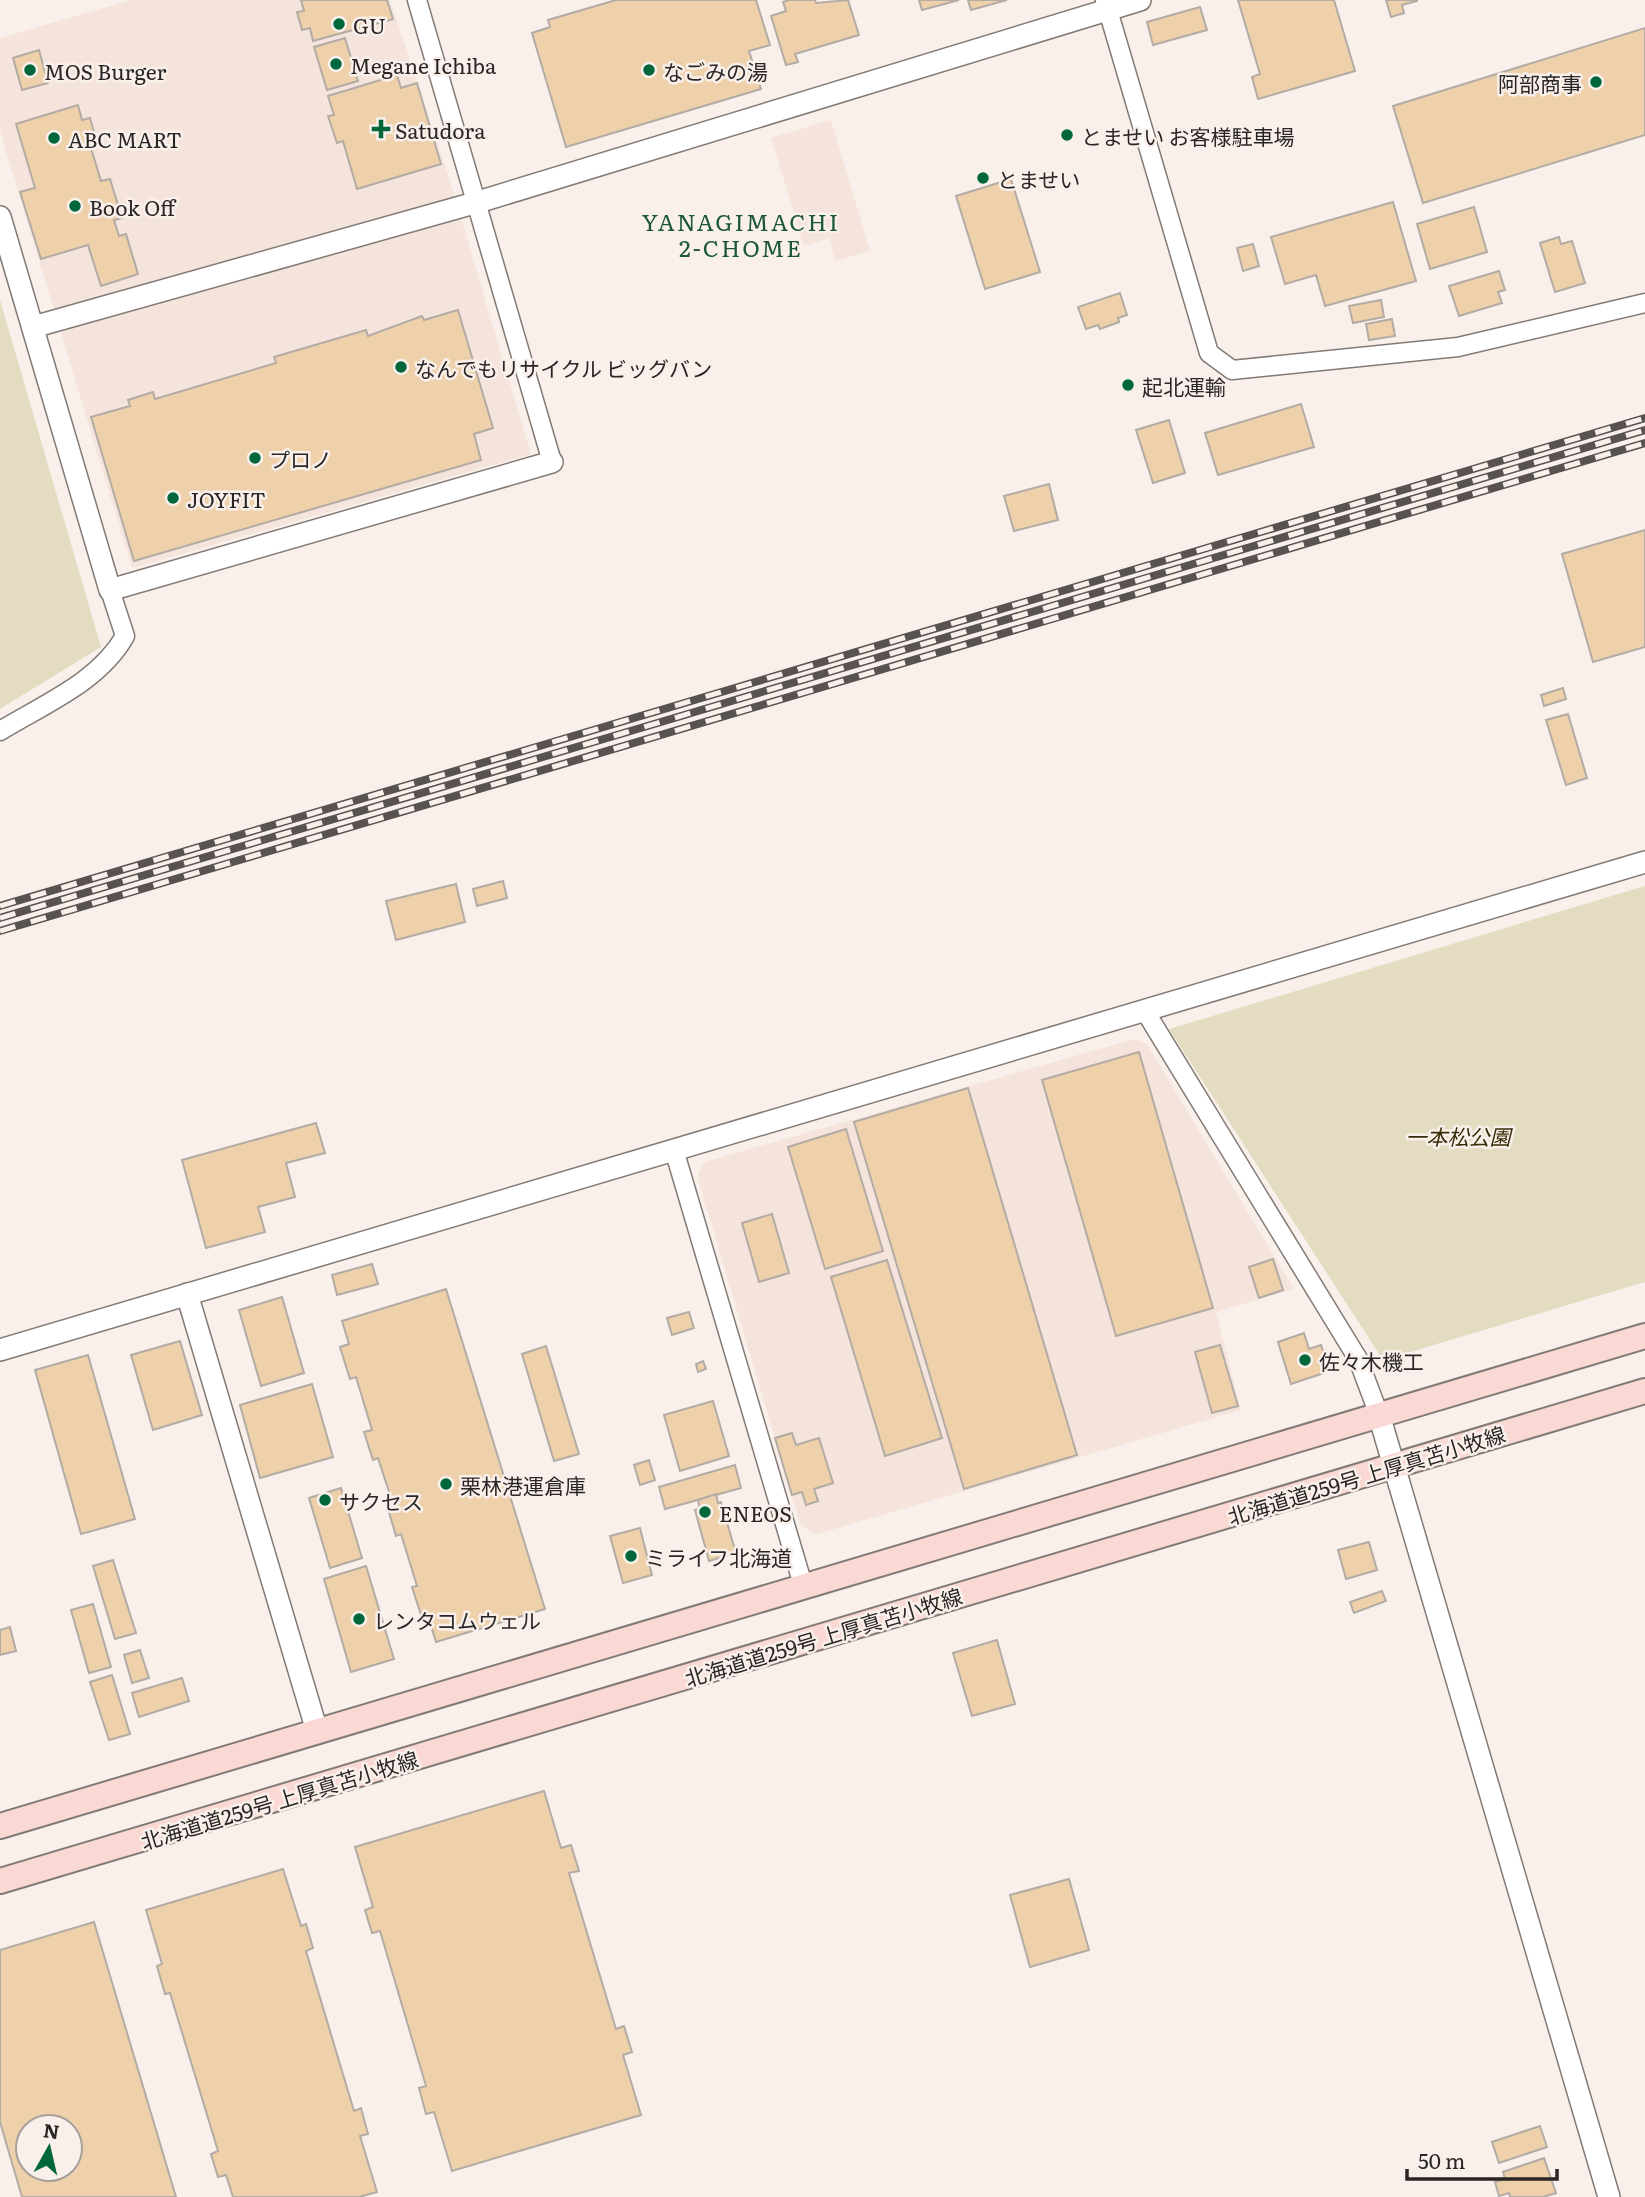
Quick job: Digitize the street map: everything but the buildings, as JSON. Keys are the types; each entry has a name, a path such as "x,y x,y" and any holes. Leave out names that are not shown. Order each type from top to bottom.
{"main road":[{"path":"0,1826 1645,1336"},
{"name":"北海道道259号 上厚真苫小牧線","path":"0,1881 1645,1391"}],"street":[{"path":"110,590 552,461 417,0"},
{"path":"33,327 478,202 903,75 1106,5 1140,0"},
{"path":"1106,5 1209,353 1231,370 1458,347 1645,303"},
{"path":"0,217 125,636 113,657 96,673 0,731"},
{"path":"0,1350 675,1153 1645,862"},
{"path":"1145,1012 1358,1359 1395,1465 1609,2197"},
{"path":"675,1153 803,1585"},
{"path":"187,1294 317,1731"}],"shaded area":[{"path":"131,0 390,0 448,175 531,454 132,568 0,131 0,38"},
{"path":"831,120 870,251 836,261 829,238 804,246 771,138"},
{"path":"1134,1039 1147,1044 1294,1289 1216,1312 1241,1410 814,1535 800,1523 697,1176 704,1162"}],"green space":[{"path":"0,300 101,647 0,709"},
{"name":"一本松公園","path":"1645,886 1645,1282 1383,1360 1169,1029"}],"railway":[{"path":"0,906 1645,418"},
{"path":"0,918 1645,430"},
{"path":"0,931 1645,443"}],"place":[{"name":"GU","path":"339,24"},
{"name":"Megane Ichiba","path":"336,64"},
{"name":"MOS Burger","path":"30,70"},
{"name":"なごみの湯","path":"649,70"},
{"name":"阿部商事","path":"1596,82"},
{"name":"Satudora","path":"381,129"},
{"name":"とませい お客様駐車場","path":"1067,135"},
{"name":"ABC MART","path":"54,138"},
{"name":"とませい","path":"983,178"},
{"name":"Book Off","path":"75,206"},
{"name":"なんでもリサイクル ビッグバン","path":"401,367"},
{"name":"起北運輸","path":"1128,385"},
{"name":"プロノ","path":"255,458"},
{"name":"JOYFIT","path":"173,498"},
{"name":"佐々木機工","path":"1305,1360"},
{"name":"栗林港運倉庫","path":"446,1484"},
{"name":"サクセス","path":"325,1500"},
{"name":"ENEOS","path":"705,1512"},
{"name":"ミライフ北海道","path":"631,1556"},
{"name":"レンタコムウェル","path":"359,1619"}],"district":[{"name":"YANAGIMACHI 2-CHOME","path":"741,234"}]}
